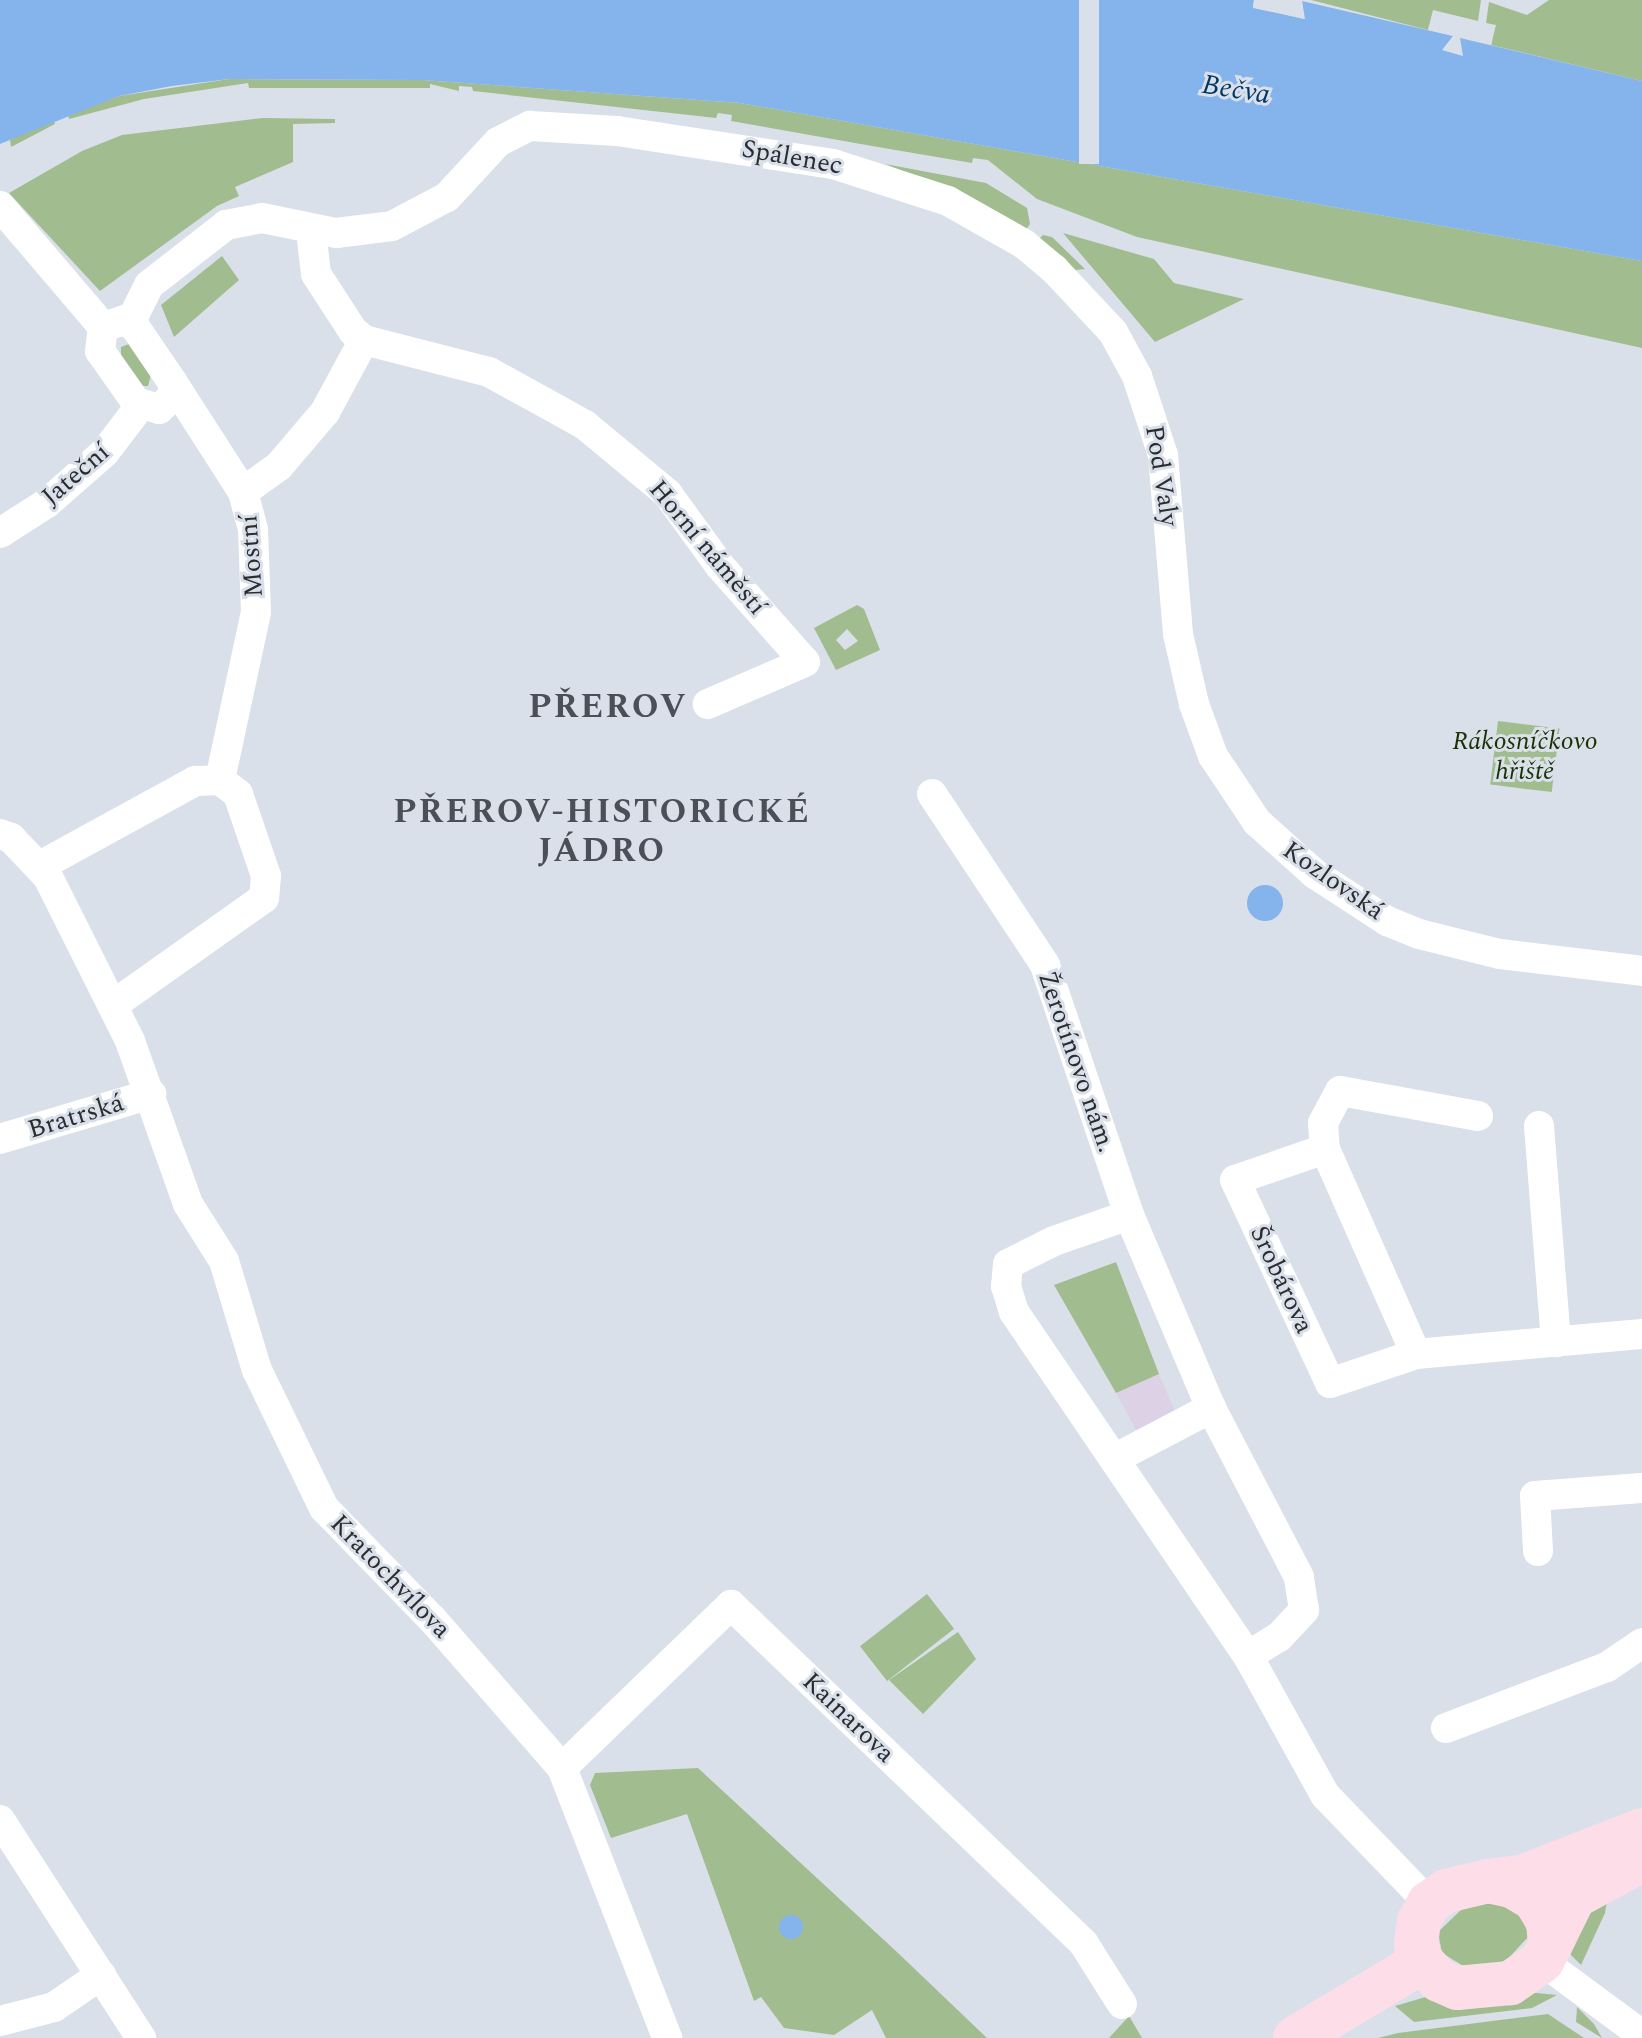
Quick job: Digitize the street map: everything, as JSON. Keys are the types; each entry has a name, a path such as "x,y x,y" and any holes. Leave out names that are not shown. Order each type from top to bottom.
{"main road":[{"path":"1642,1830 1522,1877 1464,1884 1429,1903 1416,1935 1422,1962 1439,1980 1472,1990 1510,1983 1546,1954 1574,1897 1642,1860"},
{"path":"1488,1881 1512,1886 1535,1900 1548,1922 1546,1954"},
{"path":"1295,2038 1422,1962"}],"street":[{"name":"Spálenec","path":"311,231 346,233 403,222 447,197 508,135 544,125 617,131 877,174 948,201 1024,244"},
{"name":"Mostní","path":"0,206 173,383 243,492 253,530 257,591 220,780"},
{"path":"173,383 173,396 165,406 152,410 140,406 100,351 116,325 149,285 226,225 262,218 311,231 316,274 345,321 364,340 325,412 279,466 243,492"},
{"name":"Pod Valy","path":"1024,244 1113,332 1146,400 1163,455 1178,634 1194,704"},
{"name":"Horní náměstí","path":"364,340 489,372 585,425 667,493 720,566 805,662 708,704"},
{"name":"Jateční","path":"0,533 47,503 105,452 140,406"},
{"name":"Kozlovská","path":"1194,704 1213,756 1257,822 1315,874 1387,921 1486,951 1642,971"},
{"path":"0,834 40,866 195,781 220,780 238,794 266,876 264,898 113,1005"},
{"name":"Žerotínovo nám.","path":"932,794 1045,965 1129,1215 1211,1408 1299,1577 1304,1610 1279,1637 1248,1656"},
{"name":"Kratochvílova","path":"40,866 113,1005 151,1094 188,1204 224,1261 257,1370 324,1508 433,1620 562,1768 667,2038"},
{"path":"1416,1354 1325,1149 1323,1123 1340,1091 1478,1116"},
{"name":"Bratrská","path":"0,1139 151,1094"},
{"path":"1539,1126 1556,1342"},
{"name":"Šrobárova","path":"1325,1149 1235,1180 1330,1383 1416,1354 1642,1334"},
{"path":"1129,1215 1054,1241 1008,1264 1006,1286 1014,1312 1248,1656 1325,1795 1429,1903"},
{"path":"1114,1459 1211,1408"},
{"path":"1538,1551 1535,1496 1642,1488"},
{"name":"Kainarova","path":"562,1768 731,1605 1084,1944 1122,2004"},
{"path":"1446,1728 1607,1667 1642,1643"},
{"path":"0,1820 141,2038"},
{"path":"1546,1954 1642,2035"},
{"path":"0,2021 54,2007 101,1975"}],"shaded area":[{"path":"1159,1374 1180,1423 1143,1443 1116,1393"}],"green space":[{"path":"1311,0 1481,0 1478,21 1433,10 1428,30"},
{"path":"1549,0 1642,0 1642,81 1491,45 1496,25 1486,23 1489,2 1527,15"},
{"path":"229,79 422,80 740,103 1642,261 1642,348 1137,237 1037,199 988,160 973,158 972,163 872,146 731,121 732,115 718,113 716,118 473,91 472,87 459,86 459,91 430,84 430,88 249,88 248,83 144,99 69,119 68,114 119,96"},
{"path":"262,118 335,119 335,123 293,124 293,162 235,187 239,196 217,206 100,291 9,193 82,151 122,135"},
{"path":"53,119 55,124 11,147 10,140"},
{"path":"885,164 986,183 1027,208 1030,224 1025,231 972,198"},
{"path":"1063,233 1154,259 1174,283 1244,299 1155,342"},
{"path":"1043,235 1052,237 1085,269 1075,270 1038,240"},
{"path":"222,256 239,280 174,337 161,305"},
{"path":"129,344 151,375 148,386 142,386 121,355 121,347"},
{"path":"857,605 864,609 880,650 836,670 814,628","holes":["847,629 858,641 845,650 836,640"]},
{"name":"Rákosníčkovo hřiště","path":"1498,721 1560,729 1552,792 1490,785"},
{"path":"1116,1262 1159,1374 1116,1393 1054,1285"},
{"path":"927,1594 954,1629 887,1681 860,1646"},
{"path":"958,1632 976,1659 923,1714 889,1680"},
{"path":"698,1768 987,2038 886,2038 872,2010 834,2035 784,2028 761,1997 754,2001 687,1814 611,1838 590,1785 595,1773"},
{"path":"1607,1901 1605,1913 1581,1965 1569,1953 1567,1929"},
{"path":"1485,1903 1498,1904 1523,1916 1529,1936 1504,1963 1465,1967 1442,1953 1438,1932 1462,1909"},
{"path":"1557,1995 1532,2008 1414,2022 1395,2006 1429,1996"},
{"path":"1577,2007 1594,2024 1602,2038 1576,2022"},
{"path":"1548,2014 1584,2038 1378,2038 1398,2033"},
{"path":"1129,2016 1142,2038 1109,2038"}],"water":[{"name":"Bečva","path":"0,0 1254,0 1253,7 1304,19 1302,1 1453,36 1442,50 1463,56 1460,38 1642,81 1642,261 740,103 422,80 229,79 172,86 119,96 0,144"},
{"path":"1265,885 1277,891 1283,903 1277,915 1265,921 1253,915 1247,903 1253,891"},
{"path":"791,1915 800,1918 803,1927 800,1936 791,1939 782,1936 779,1927 782,1918"}],"pier":[{"path":"1079,0 1099,0 1099,164 1079,164"},
{"path":"1254,0 1297,14 1298,0 1313,1 1302,1 1305,19 1253,8"},
{"path":"1429,26 1492,41 1491,45 1428,30"}],"district":[{"name":"PŘEROV","path":"608,708"},
{"name":"PŘEROV-HISTORICKÉ JÁDRO","path":"602,832"}]}
